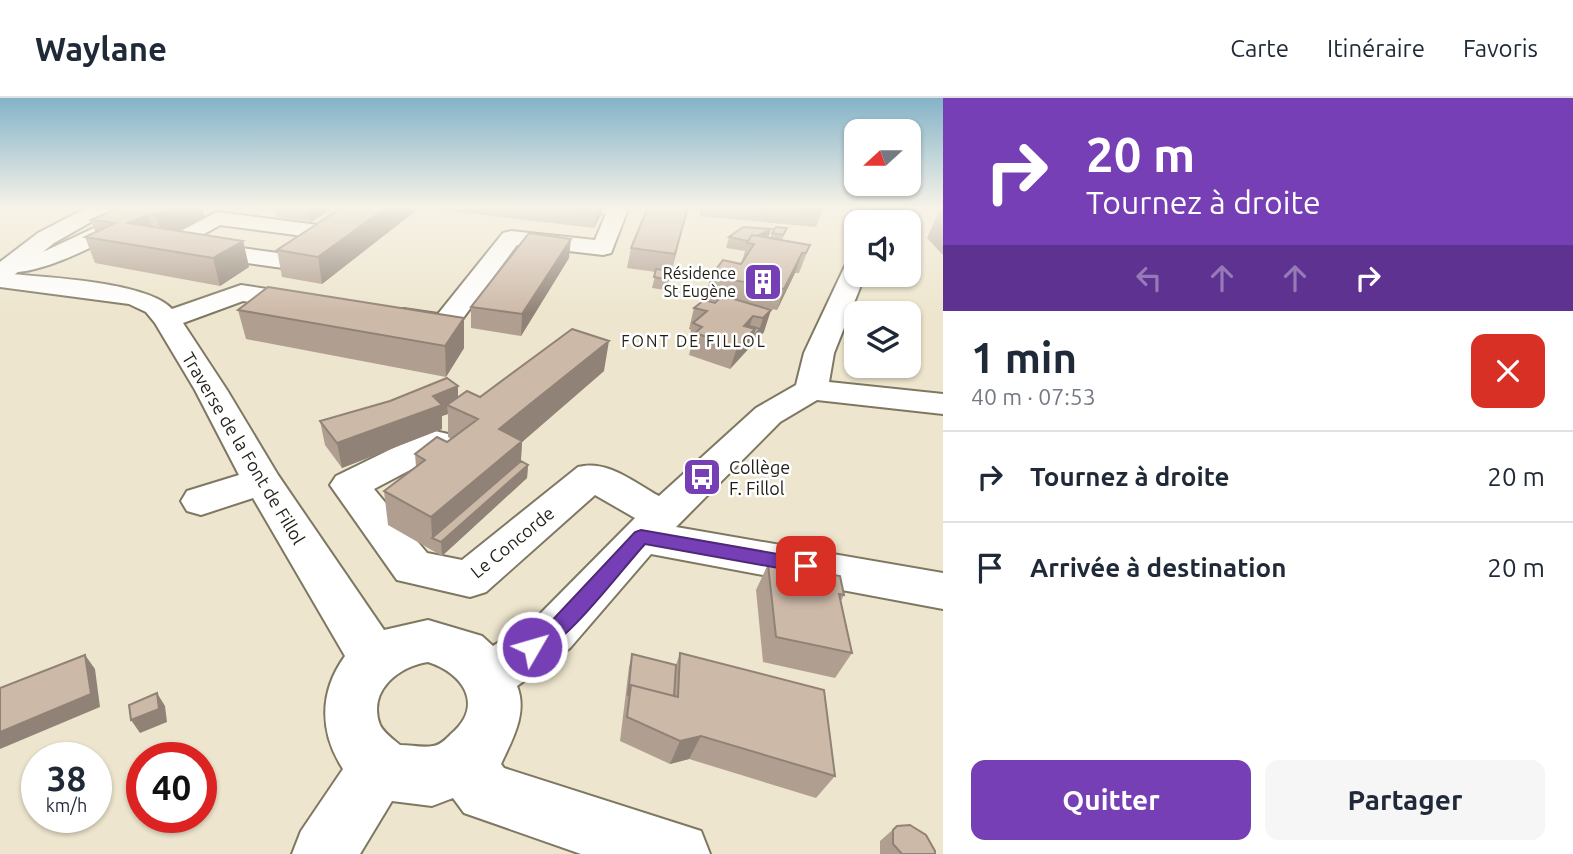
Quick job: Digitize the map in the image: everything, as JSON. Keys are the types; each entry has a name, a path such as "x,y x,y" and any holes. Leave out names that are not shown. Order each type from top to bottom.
{"street":[{"path":"2,267 37,242"},
{"path":"2,267 40,242"},
{"path":"2,267 52,257 82,242"},
{"path":"175,242 170,245 283,261"},
{"path":"167,320 241,293 309,242"},
{"path":"376,313 445,323 509,242"},
{"path":"551,242 603,248 604,242"},
{"name":"Traverse de la Font de Fillol","path":"2,267 77,291 135,297 155,306 167,320 211,390 262,481 374,660"},
{"path":"811,390 819,353 848,287"},
{"name":"Traverse de la Font de Fillol","path":"0,302 77,291"},
{"path":"241,293 334,307"},
{"path":"490,676 553,633 652,527 768,415 811,390 943,404"},
{"name":"Le Concorde","path":"435,442 350,485 413,568 470,579 592,476 652,527"},
{"path":"201,501 262,481"},
{"path":"652,527 943,591"},
{"path":"410,642 446,643 476,658 490,676 496,706 492,727 481,747 464,764 444,773 421,777 400,774 380,766 363,752 353,733 349,713 352,693 361,675 374,660 391,649 410,642"},
{"path":"464,764 485,792 678,854"},
{"path":"324,854 380,766"}],"building":[{"path":"117,242 241,242 213,258"},
{"path":"289,242 338,242 318,257 277,250"},
{"path":"522,242 569,242 522,314 471,307"},
{"path":"633,242 678,242 675,254 631,248"},
{"path":"794,242 810,245 806,253 802,253 784,289 711,276 723,260 741,264 754,244 747,243"},
{"path":"656,269 671,271 669,280 654,277"},
{"path":"268,287 464,318 445,346 238,310"},
{"path":"715,291 771,310 763,318 753,316 744,326 755,329 737,347 695,333 702,327 693,323 707,311 694,308 704,300 715,303 719,299 710,296"},
{"path":"750,326 760,329 751,339 755,329"},
{"path":"572,329 609,341 499,429 522,441 431,517 384,491 425,460 415,454 437,437 447,442 478,419 447,405 467,391 480,397"},
{"path":"447,378 458,386 433,396 442,405 337,443 320,421 390,401"},
{"path":"521,461 528,465 441,542 432,538"},
{"path":"768,564 840,576 844,595 839,594 852,653 776,637"},
{"path":"680,653 824,690 835,776 701,736 680,741 627,717 631,685 678,697"},
{"path":"632,654 676,665 674,696 631,685 628,696"},
{"path":"85,655 91,694 0,732 0,688"},
{"path":"157,693 159,709 131,720 129,705"},
{"path":"910,825 926,835 935,854 902,854 893,844 893,830 897,826"}],"place":[{"name":"Résidence St Eugène","path":"763,282"},
{"name":"Collège F. Fillol","path":"702,477"}],"district":[{"name":"FONT DE FILLOL","path":"694,341"}],"route":[{"path":"532,647 553,633 641,537 806,566"}]}
